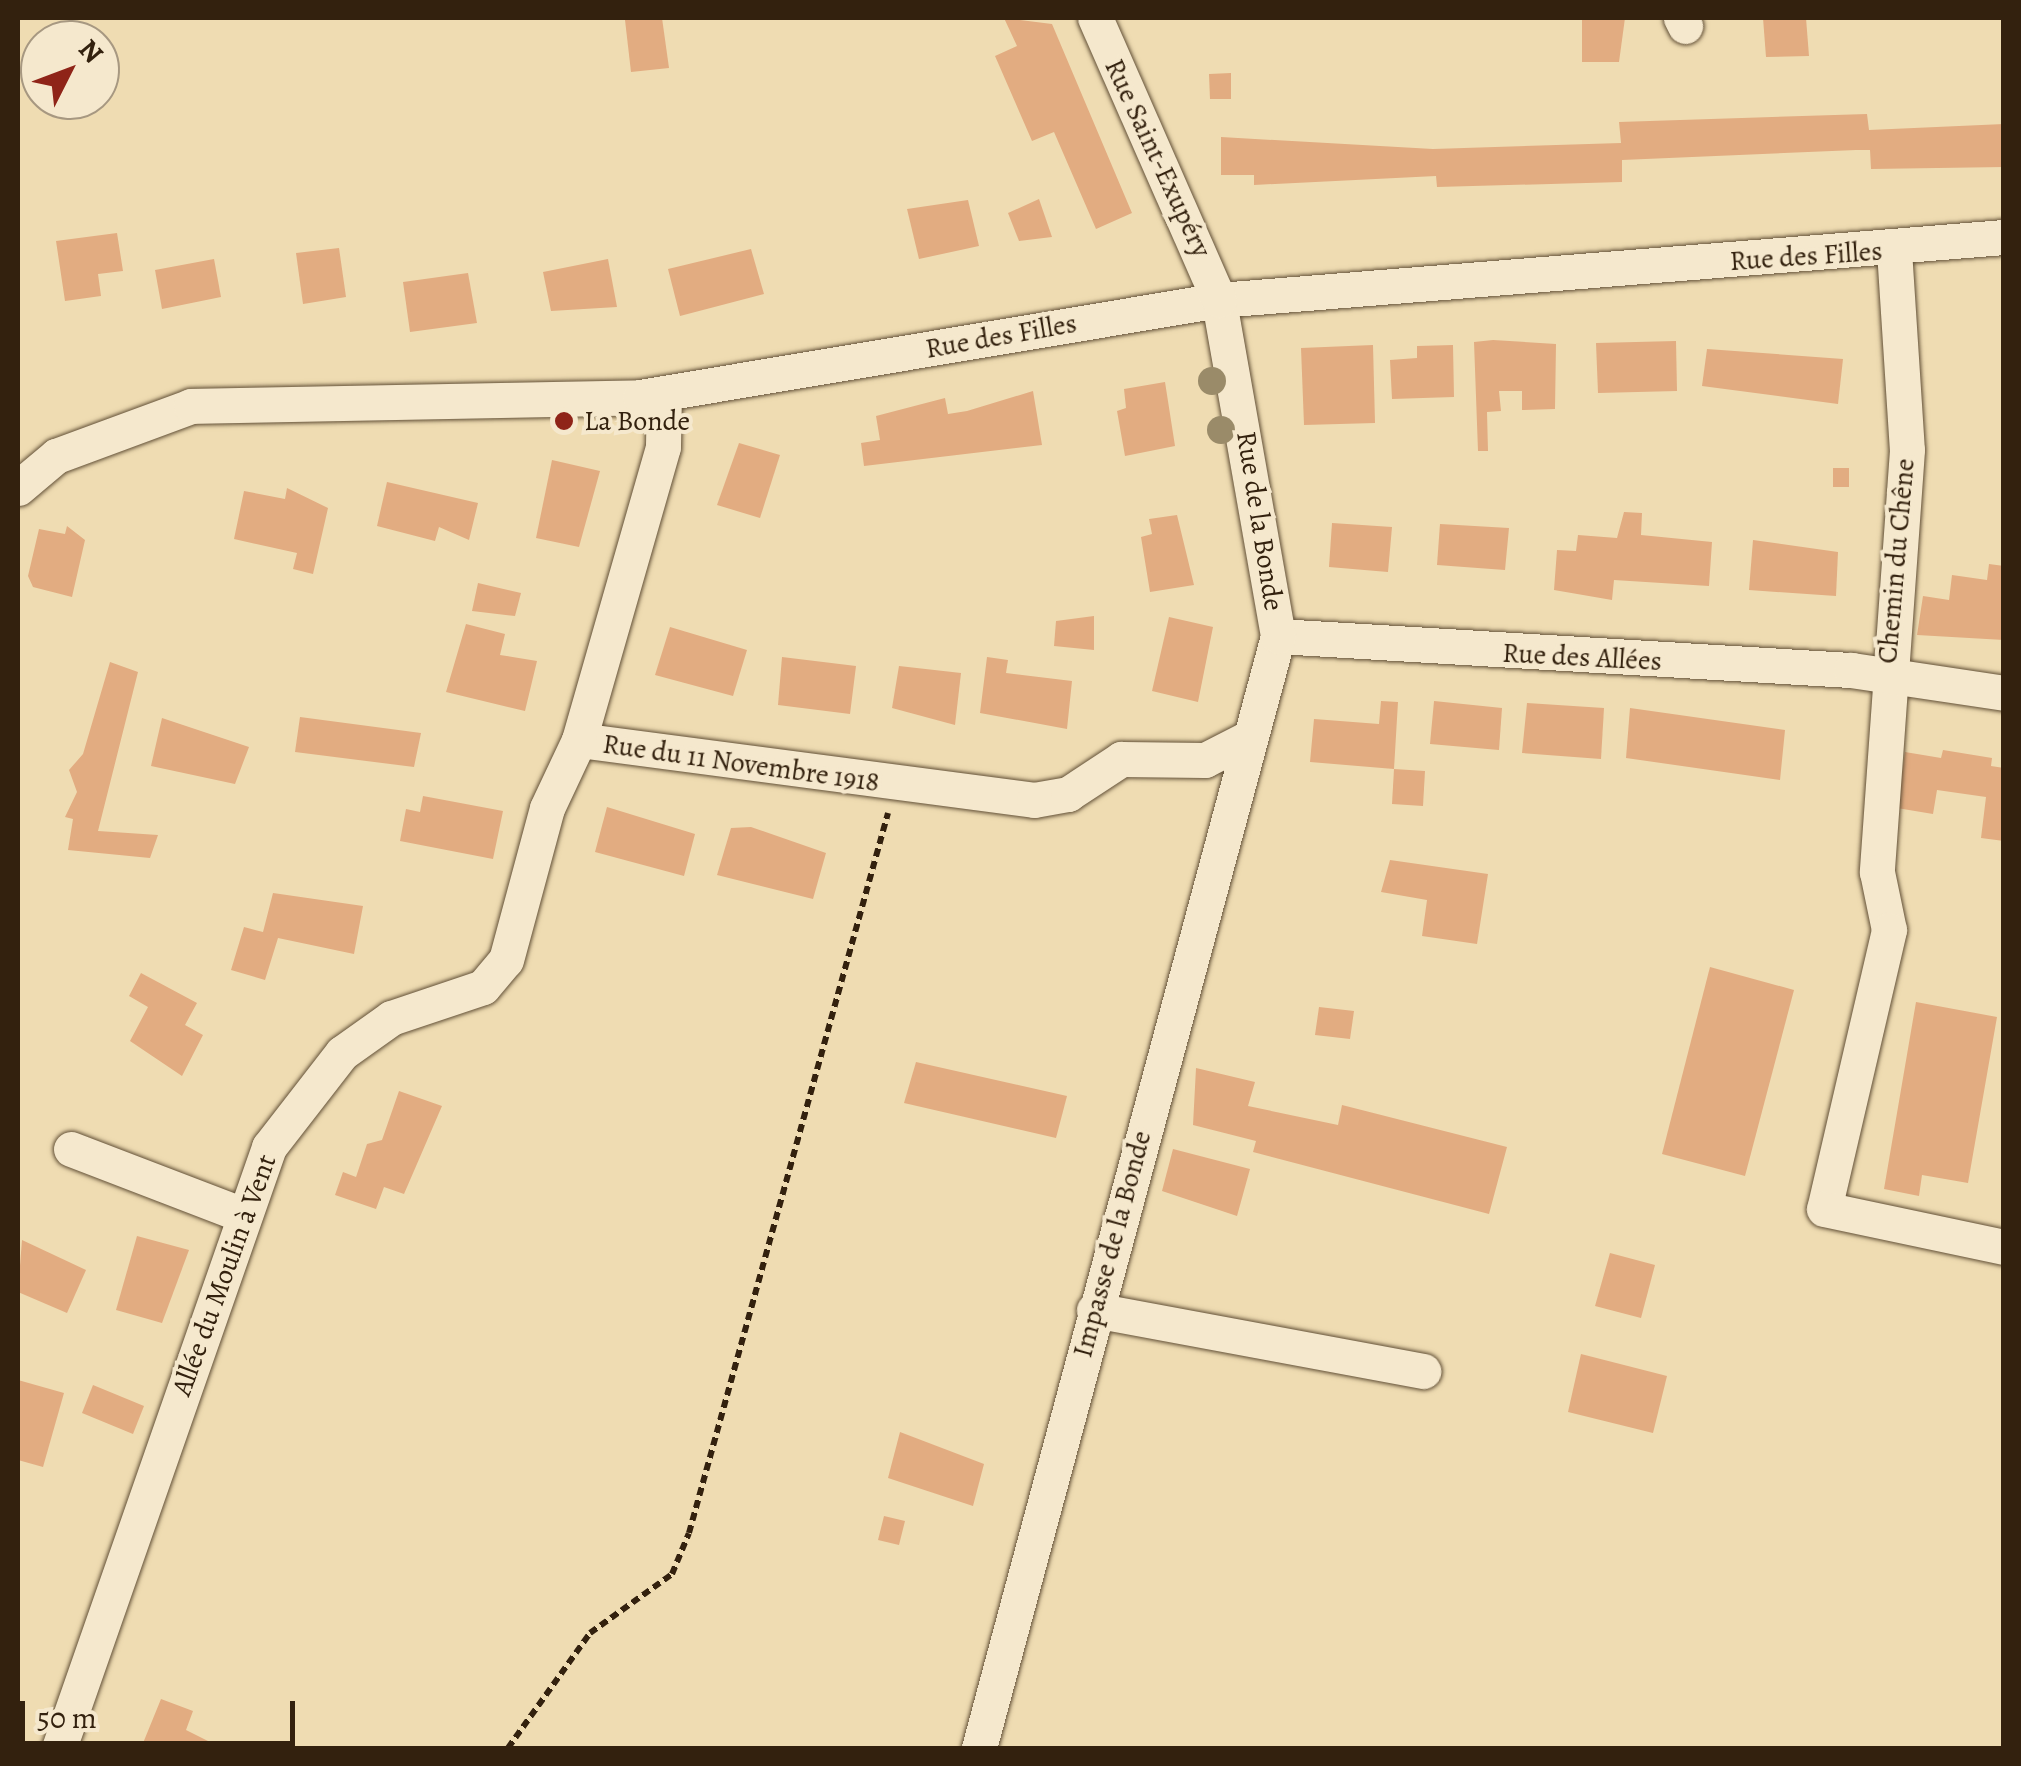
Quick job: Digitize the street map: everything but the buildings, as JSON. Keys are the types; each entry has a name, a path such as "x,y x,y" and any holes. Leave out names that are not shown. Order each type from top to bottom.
{"street":[{"name":"Rue Saint-Exupéry","path":"1095,18 1219,300"},
{"name":"Rue des Filles","path":"18,488 56,456 191,406 664,393 1219,300 1894,250 2004,237"},
{"name":"Chemin du Chêne","path":"1894,250 1908,450 1886,674 1877,872 1889,930 1824,1209 2004,1247"},
{"name":"Rue de la Bonde","path":"1219,300 1278,636 1244,740"},
{"name":"Rue du 11 Novembre 1918","path":"664,393 663,446 580,740 1034,800 1068,794 1122,759 1205,760 1244,740"},
{"name":"Rue des Allées","path":"1278,636 1886,674 2004,693"},
{"name":"Allée du Moulin à Vent","path":"59,1748 268,1147 342,1053 391,1018 484,988 506,960 548,808 580,740"},
{"name":"Impasse de la Bonde","path":"979,1748 1244,740"},
{"path":"72,1149 243,1215"},
{"path":"1094,1310 1424,1371"}],"path":[{"path":"508,1748 590,1633 672,1574 689,1533 896,784"}],"place":[{"name":"La Bonde","path":"564,421"}]}
